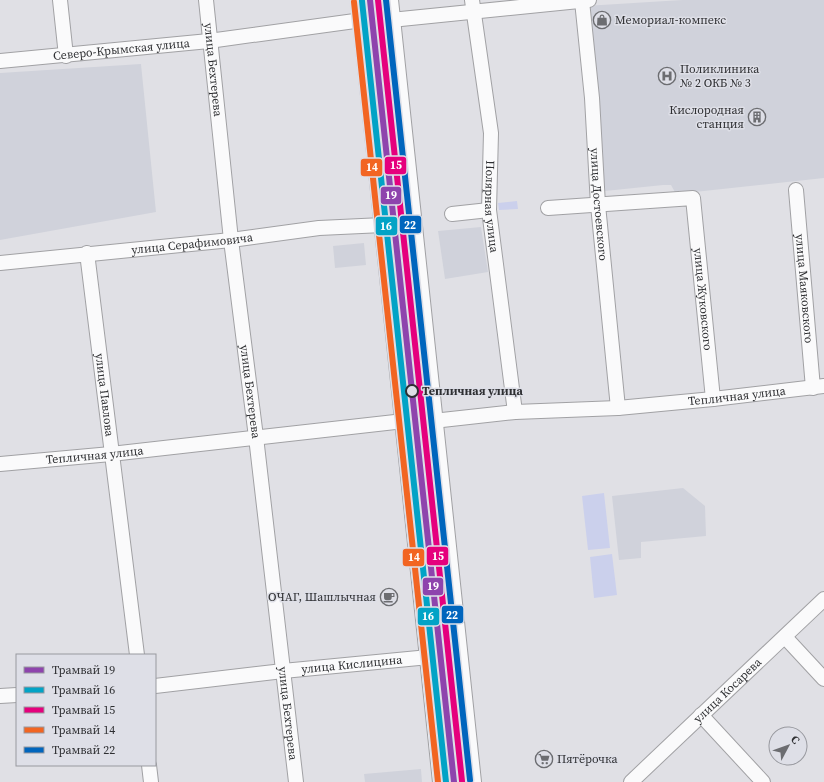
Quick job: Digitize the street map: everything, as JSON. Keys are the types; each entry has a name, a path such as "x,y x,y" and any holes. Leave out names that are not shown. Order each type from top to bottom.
{"main road":[{"path":"360,0 442,782"},
{"path":"389,0 472,782"}],"street":[{"path":"60,0 66,56"},
{"name":"улица Бехтерева","path":"206,0 231,240 256,437 296,782"},
{"path":"391,20 473,6 578,1"},
{"name":"улица Достоевского","path":"578,1 592,98 598,204 618,408"},
{"name":"Полярная улица","path":"473,6 491,133 489,210 515,412"},
{"name":"Северо-Крымская улица","path":"0,61 66,56 210,41 362,20"},
{"name":"улица Маяковского","path":"796,190 819,387"},
{"name":"улица Жуковского","path":"598,204 693,198 713,399"},
{"path":"548,208 598,204"},
{"path":"452,214 489,210"},
{"name":"улица Серафимовича","path":"0,263 87,253 231,240 319,228 383,225"},
{"name":"улица Павлова","path":"87,253 136,654"},
{"name":"Тепличная улица","path":"433,421 515,412 618,408 819,387"},
{"name":"Тепличная улица","path":"0,464 111,454 404,421"},
{"name":"улица Косарева","path":"631,782 824,599"},
{"path":"785,637 824,679"},
{"name":"улица Кислицина","path":"156,686 283,671 429,657"},
{"path":"0,696 16,695"},
{"path":"701,715 763,782"},
{"path":"149,766 151,782"}],"shaded area":[{"path":"682,0 824,0 824,178 676,194 671,185 605,191 585,6"},
{"path":"141,64 156,212 0,240 0,73"},
{"path":"517,201 518,209 499,210 498,203"},
{"path":"481,227 488,272 445,279 438,231"},
{"path":"364,243 366,265 335,268 333,246"},
{"path":"683,488 705,506 706,536 641,542 641,558 619,560 612,496"},
{"path":"604,493 610,548 588,550 582,496"},
{"path":"612,554 617,595 594,598 590,557"},
{"path":"421,769 422,782 365,782 364,774"}],"tram line":[{"name":"19","path":"370,0 454,782"},
{"name":"15","path":"378,0 462,781"},
{"name":"22","path":"386,0 470,780"},
{"name":"16","path":"362,1 446,782"},
{"name":"14","path":"354,2 438,782"}],"place":[{"name":"Мемориал-компекс","path":"602,20"},
{"name":"Поликлиника № 2 ОКБ № 3","path":"667,76"},
{"name":"Кислородная станция","path":"757,117"},
{"name":"Тепличная улица","path":"412,391"},
{"name":"ОЧАГ, Шашлычная","path":"389,597"},
{"name":"Пятёрочка","path":"544,759"}]}
